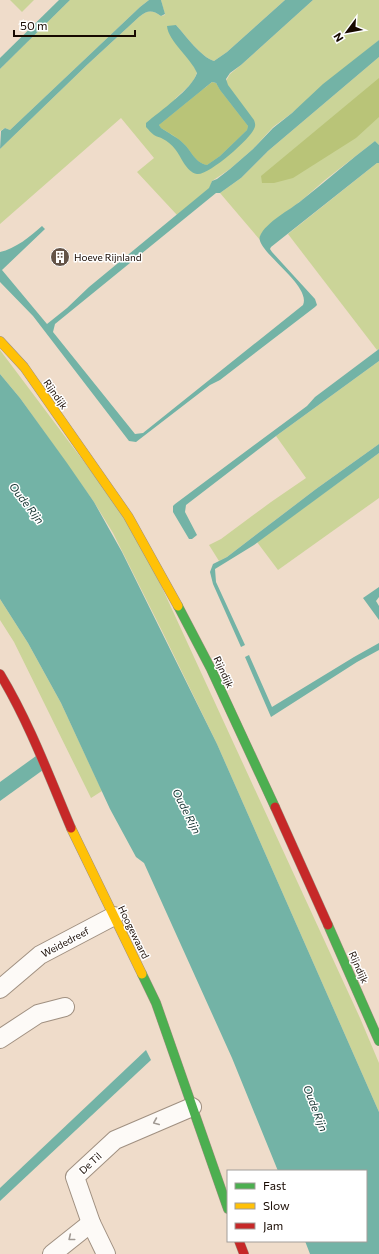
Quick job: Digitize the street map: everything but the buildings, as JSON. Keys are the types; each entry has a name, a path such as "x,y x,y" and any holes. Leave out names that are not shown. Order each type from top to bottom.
{"main road":[{"name":"Rijndijk","path":"0,341 24,367 128,516 163,577 203,653 304,871 379,1041"},
{"name":"Hoogewaard","path":"0,674 8,687 35,743 72,830 156,1003 227,1206"},
{"path":"239,1242 244,1254"}],"street":[{"name":"Weidedreef","path":"0,989 40,955 114,916"},
{"path":"0,1039 38,1014 65,1007"},
{"name":"De Til","path":"91,1223 75,1177 115,1140 192,1107"},
{"path":"52,1254 91,1223 106,1254"}],"green space":[{"path":"10,0 34,0 22,12"},
{"path":"70,0 149,0 10,130 5,128 0,131 0,69"},
{"path":"161,0 285,0 227,52 214,61 199,51 176,25 170,34 190,60 197,72 191,84 175,99 226,81 230,74 313,0 379,0 379,40 292,113 273,127 253,149 230,169 212,181 210,188 177,215 137,172 154,158 121,118 0,224 0,149 139,17 150,12 161,16 165,15"},
{"path":"379,57 379,145 375,141 325,180 269,225 260,236 260,240 220,193 241,178 268,151"},
{"path":"379,78 379,117 356,138 293,178 274,183 262,183 261,176"},
{"path":"212,82 216,83 248,126 247,130 220,156 207,165 199,162 181,141 161,128 159,125"},
{"path":"377,163 379,163 379,349 377,350 288,234"},
{"path":"0,350 136,531 360,1018 379,1063 379,1112 217,744 162,631 113,533 94,502 20,398 0,374"},
{"path":"379,361 379,444 316,489 227,557 219,561 209,545 221,539 306,478 276,436"},
{"path":"379,453 379,498 278,570 257,542"},
{"path":"0,599 28,643 61,703 102,791 91,798 14,642 0,620"}],"water":[{"path":"59,0 70,0 0,69 0,58"},
{"path":"149,0 161,0 165,14 161,16 150,12 139,17 0,149 1,131 5,128 10,130"},
{"path":"285,0 313,0 241,65 230,73 226,79 228,85 254,120 255,128 245,141 219,163 202,173 193,173 171,145 165,140 154,135 146,127 146,123 175,100 189,86 197,73 190,61 171,38 167,26 176,25 199,51 209,59 214,61 227,52","holes":["212,82 216,83 248,126 247,130 220,156 207,165 199,162 183,143 159,125"]},
{"path":"379,40 379,57 268,151 241,178 220,193 216,193 55,324 53,332 135,434 143,433 303,305 303,297 299,288 292,278 265,250 260,242 260,236 267,226 273,221 302,200 375,141 379,145 379,163 377,163 270,249 315,299 317,305 220,380 210,385 136,442 129,441 33,316 0,282 0,252 17,245 42,226 45,229 2,270 47,324 67,308 89,287 209,188 212,181 230,169 253,149 273,128 292,113 323,84"},
{"path":"379,349 379,361 276,436 186,505 185,512 197,535 192,539 189,539 173,512 173,506 175,504 307,406 315,397"},
{"name":"Oude Rijn","path":"0,374 20,398 94,502 122,552 217,744 379,1112 379,1254 310,1254 305,1242 367,1242 367,1170 278,1170 232,1058 144,863 136,857 110,809 61,703 28,643 0,599"},
{"path":"379,444 379,453 254,545 215,569 216,582 245,645 241,647 213,584 210,572 213,564 227,557 316,489"},
{"path":"379,587 379,597 376,601 379,606 379,620 363,598"},
{"path":"379,643 379,650 357,662 271,717 245,657 249,655 272,707"},
{"path":"36,756 43,770 0,801 0,782"},
{"path":"146,1050 151,1060 0,1201 0,1188"}],"traffic: fast":[{"path":"178,606 211,669 275,807"},
{"path":"328,925 379,1041"},
{"path":"142,974 156,1003 227,1206"}],"traffic: slow":[{"path":"0,341 24,367 128,516 178,606"},
{"path":"71,828 142,974"}],"traffic: jam":[{"path":"0,674 20,711 47,769 71,828"},
{"path":"275,807 328,925"},
{"path":"239,1242 244,1254"}],"place":[{"name":"Hoeve Rijnland","path":"60,257"}]}
